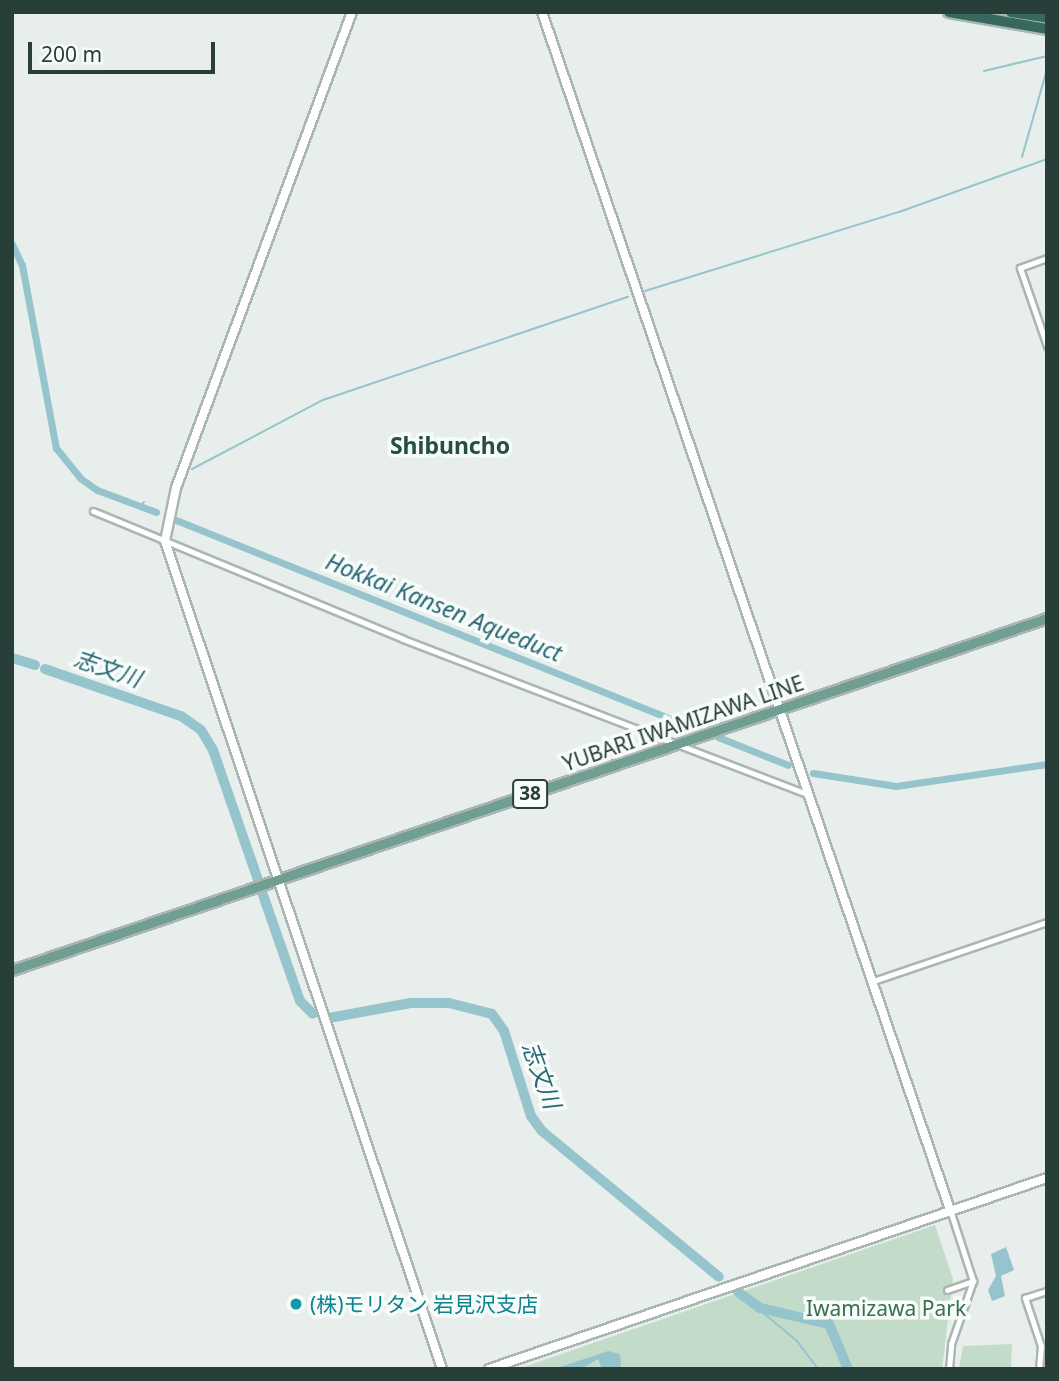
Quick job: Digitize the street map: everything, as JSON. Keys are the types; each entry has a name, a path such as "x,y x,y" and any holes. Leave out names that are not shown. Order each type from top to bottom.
{"highway":[{"path":"949,12 1047,29"},
{"path":"1011,12 1047,18"}],"main road":[{"name":"YUBARI IWAMIZAWA LINE","path":"12,970 1047,618"}],"street":[{"path":"352,12 176,488 165,541 442,1369"},
{"path":"542,12 781,708 973,1280 951,1344 949,1369"},
{"path":"1047,258 1020,268 1047,346"},
{"path":"93,511 675,744 810,795"},
{"path":"873,981 1047,922"},
{"path":"489,1369 1047,1178"},
{"path":"947,1290 973,1280"},
{"path":"1039,1369 1041,1346 1025,1298 1047,1291"}],"green space":[{"name":"Iwamizawa Park","path":"935,1225 953,1279 942,1369 518,1369"},
{"path":"1012,1344 1011,1369 959,1369 963,1346"}],"water":[{"path":"1006,1247 1014,1270 1001,1276 1005,1296 992,1301 988,1290 996,1276 991,1254"},
{"path":"608,1351 620,1354 621,1369 602,1369 598,1359 581,1369 554,1369"}],"waterway":[{"path":"984,71 1047,56"},
{"path":"1022,157 1047,69"},
{"path":"645,291 899,212 1047,159"},
{"name":"Hokkai Kansen Aqueduct","path":"12,244 22,265 56,448 80,478 97,490 156,512"},
{"path":"192,469 323,400 628,297"},
{"name":"Hokkai Kansen Aqueduct","path":"141,506 144,502"},
{"name":"Hokkai Kansen Aqueduct","path":"176,520 698,730"},
{"name":"志文川","path":"12,658 35,665"},
{"name":"志文川","path":"45,669 181,716 201,730 213,750 258,880"},
{"name":"Hokkai Kansen Aqueduct","path":"718,737 788,765"},
{"name":"Hokkai Kansen Aqueduct","path":"813,773 896,786 1047,764"},
{"name":"志文川","path":"262,892 300,1001 313,1014"},
{"name":"志文川","path":"329,1018 411,1003 449,1003 492,1014 504,1031 531,1116 542,1131 719,1277"},
{"name":"志文川","path":"738,1292 760,1308 829,1324 848,1369"},
{"path":"755,1306 797,1341 818,1369"}],"place":[{"name":"(株)モリタン 岩見沢支店","path":"296,1304"}],"district":[{"name":"Shibuncho","path":"450,445"}]}
